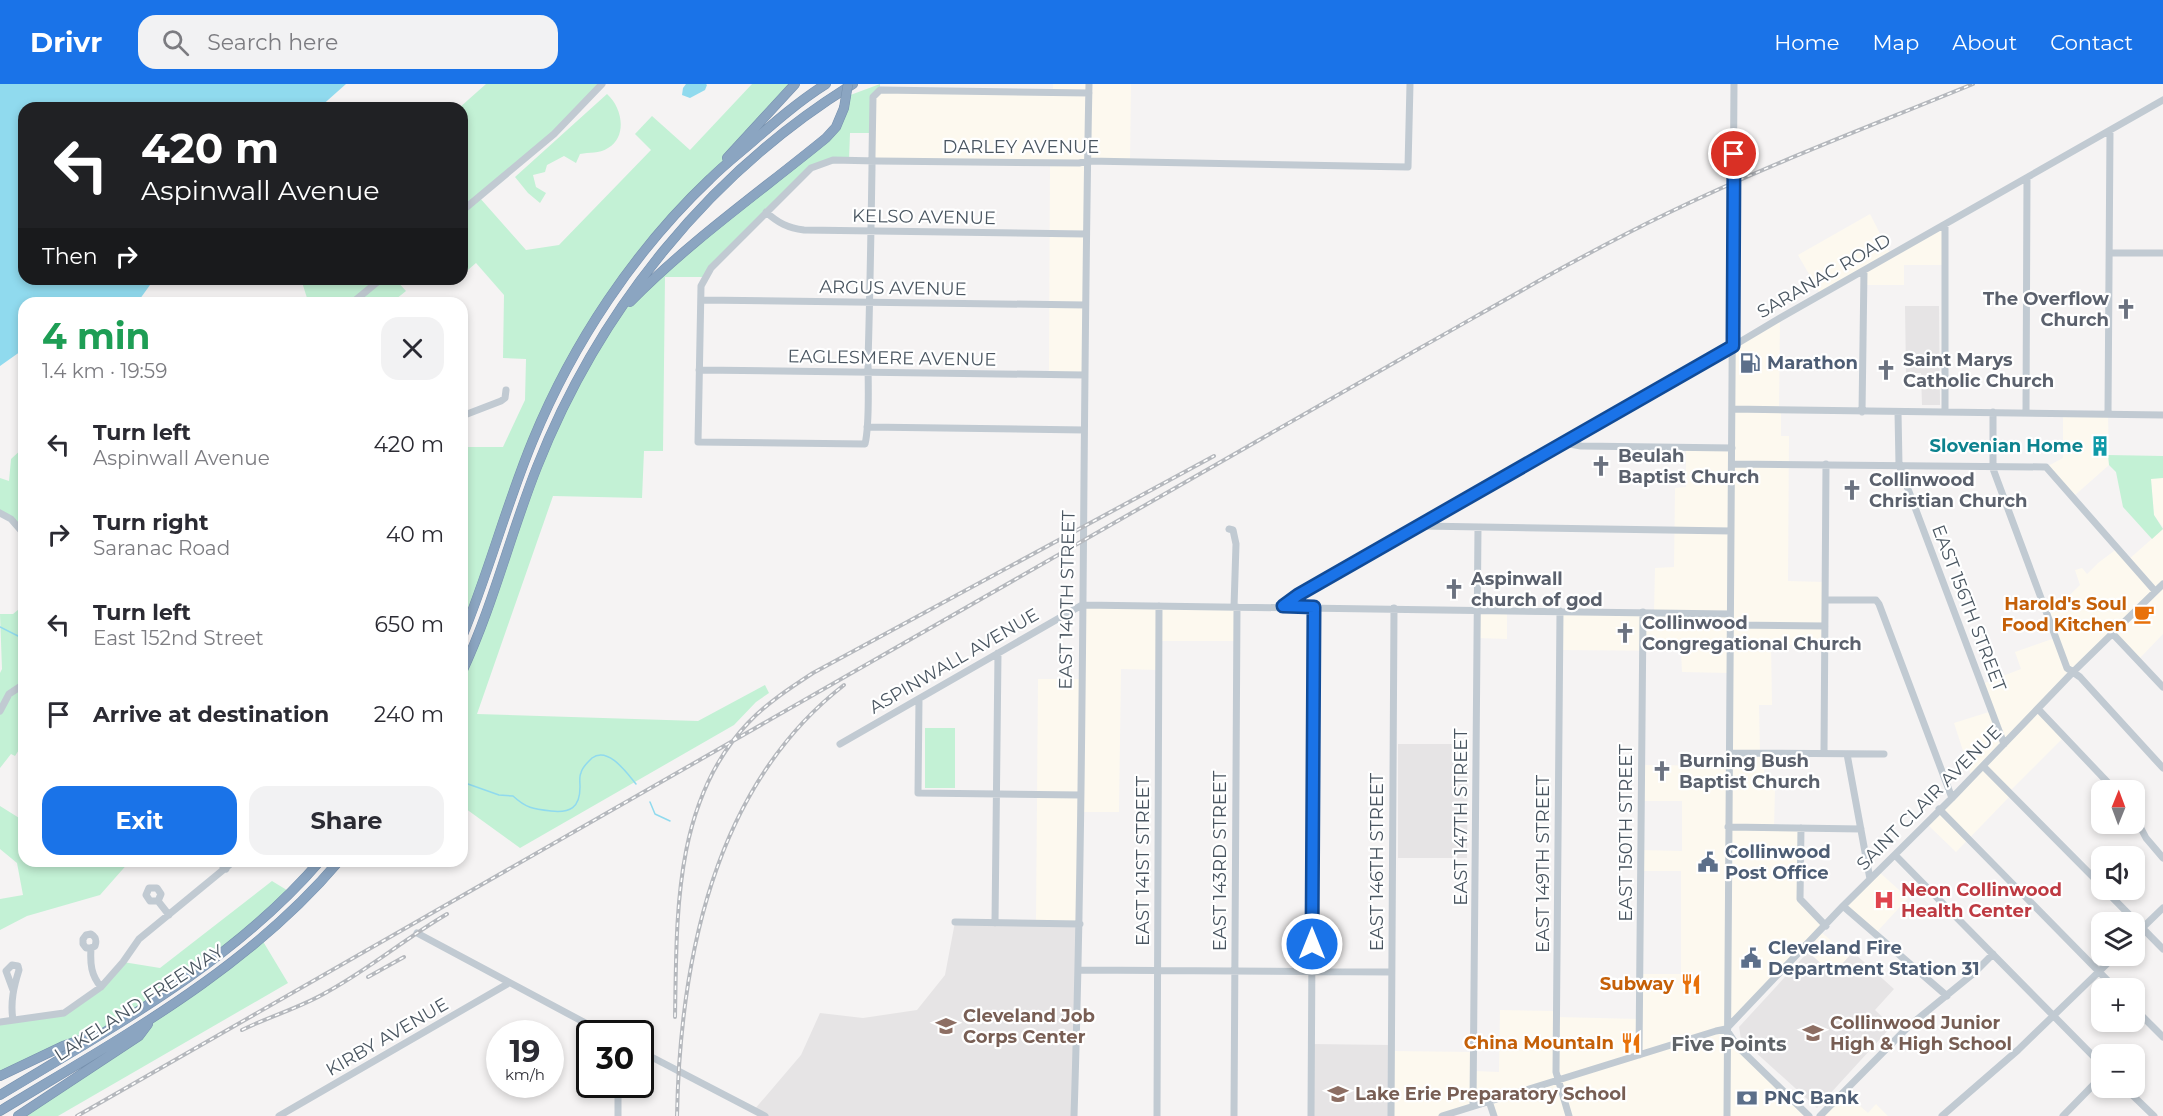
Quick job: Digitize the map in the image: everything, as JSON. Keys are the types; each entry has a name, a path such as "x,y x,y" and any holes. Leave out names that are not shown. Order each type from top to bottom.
{"highway":[{"path":"468,622 518,476 564,374 582,340 653,241 741,140 795,84"},
{"path":"710,178 777,121 826,84"},
{"path":"614,318 670,262 826,138 836,127 844,108 848,84"},
{"path":"468,657 493,597 551,434 587,362 614,318 658,257 705,204 761,151 853,84"},
{"path":"828,100 863,84"},
{"name":"LAKELAND FREEWAY","path":"0,1095 172,990 229,947 270,912 314,867"},
{"name":"LAKELAND FREEWAY","path":"0,1112 196,990 243,954 286,916 333,867"},
{"path":"18,1116 139,1036 152,1019"},
{"path":"0,1076 63,1046 102,1033"}],"street":[{"path":"468,206 554,134 602,84"},
{"name":"EAST 140TH STREET","path":"1074,1116 1080,924 1084,375 1089,84"},
{"name":"DARLEY AVENUE","path":"867,426 866,442 863,445 698,442 701,286 711,268 811,168 833,160 1050,163 1088,161 1408,167 1410,84"},
{"path":"1726,1116 1734,84"},
{"path":"1084,430 867,426 873,97 875,93 879,90 1089,93"},
{"name":"SARANAC ROAD","path":"1283,606 1293,597 2163,100"},
{"path":"2108,414 2110,131"},
{"path":"2026,413 2027,178"},
{"name":"KELSO AVENUE","path":"766,212 777,222 797,229 1086,234"},
{"path":"1945,225 1945,412"},
{"path":"2109,253 2163,253"},
{"path":"1862,411 1864,271"},
{"path":"360,297 374,285"},
{"name":"ARGUS AVENUE","path":"701,300 1085,305"},
{"name":"EAGLESMERE AVENUE","path":"699,370 1084,375"},
{"path":"468,414 501,401 505,398 506,390"},
{"path":"1732,409 2163,415"},
{"name":"EAST 156TH STREET","path":"1898,412 1899,465 2004,744"},
{"path":"1993,412 1993,466 2067,668 2080,677 2163,768"},
{"path":"1563,443 1581,446 1732,448"},
{"path":"1732,464 2046,467 2155,591"},
{"path":"1824,753 1826,464"},
{"path":"0,513 11,519 18,527"},
{"path":"1419,526 1731,531"},
{"name":"EAST 147TH STREET","path":"1473,1106 1478,527"},
{"name":"EAST 143RD STREET","path":"1229,529 1233,530 1236,544 1234,1116"},
{"name":"SAINT CLAIR AVENUE","path":"1726,1029 1843,906 1952,798 2072,673 2163,584"},
{"path":"1825,600 1876,600 1952,798"},
{"path":"1082,604 1730,614"},
{"name":"ASPINWALL AVENUE","path":"840,744 1082,604"},
{"name":"EAST 141ST STREET","path":"1157,1116 1159,606"},
{"path":"1311,1116 1314,607"},
{"name":"EAST 146TH STREET","path":"1391,1116 1394,608"},
{"name":"EAST 149TH STREET","path":"1560,611 1556,1063 1569,1116"},
{"name":"EAST 150TH STREET","path":"1639,1055 1643,612"},
{"path":"1730,625 1825,626"},
{"path":"2112,633 2163,687"},
{"path":"995,923 998,653"},
{"path":"0,711 9,694 18,688"},
{"path":"919,699 918,793 1080,795"},
{"path":"2038,709 2105,780"},
{"path":"1729,753 1884,754"},
{"path":"1847,754 1870,879"},
{"path":"1983,766 2091,876"},
{"path":"1939,809 2105,978"},
{"path":"1728,827 1861,829"},
{"path":"1801,828 1800,899 1826,926"},
{"path":"2144,834 2163,858"},
{"path":"1895,855 2091,1054"},
{"path":"0,1022 64,1013 101,987 139,939 226,869"},
{"path":"2115,900 2126,912"},
{"path":"158,901 169,915"},
{"path":"1843,906 1947,996"},
{"path":"2145,925 2163,908"},
{"path":"955,922 1080,924"},
{"path":"2145,931 2163,949"},
{"path":"417,933 579,1020"},
{"path":"91,948 90,961 93,978 101,987"},
{"path":"1821,1116 1910,1026 1993,954"},
{"path":"1942,1116 2018,1050 2105,966"},
{"path":"1079,970 1391,972"},
{"name":"KIRBY AVENUE","path":"279,1116 509,983"},
{"path":"13,1020 11,1012 14,990"},
{"path":"2145,1019 2163,1037"},
{"path":"1445,1116 1716,1030 1726,1029"},
{"path":"1726,1029 1738,1047 1809,1116"},
{"path":"654,1059 754,1113 765,1116"},
{"path":"2063,1116 2091,1087"},
{"path":"618,1098 618,1116"},
{"path":"2135,1098 2154,1116"},
{"path":"1489,1101 1494,1116"}],"shaded area":[{"path":"1053,84 1131,84 1130,162 1088,161 1084,375 1049,375 1050,163 872,161 875,93 1053,92"},
{"path":"1870,214 1891,255 1945,225 1945,265 1904,265 1904,285 1864,285 1864,272 1821,295 1798,255"},
{"path":"1905,306 1939,306 1940,405 1922,405 1921,373 1906,373"},
{"path":"1780,318 1779,410 1781,411 1781,436 1789,436 1788,581 1825,582 1825,645 1771,645 1772,705 1759,705 1760,753 1764,753 1764,789 1775,789 1774,828 1801,828 1800,899 1826,926 1821,932 1849,956 1833,974 1804,948 1727,1029 1738,1047 1809,1116 1494,1116 1489,1101 1442,1116 1391,1116 1391,1051 1474,1052 1474,1071 1499,1072 1500,1010 1557,1011 1557,1017 1639,1019 1640,974 1681,974 1681,871 1641,871 1641,850 1682,851 1682,801 1641,801 1642,765 1729,766 1729,673 1682,672 1681,651 1560,650 1560,611 1654,612 1655,568 1674,567 1675,488 1686,487 1686,447 1732,447 1733,346"},
{"path":"2063,413 2108,414 2109,465 2074,496 2046,467 2063,458"},
{"path":"2149,457 2163,457 2163,527 2154,515"},
{"path":"2163,529 2163,634 2138,660 2112,633 2038,709 2064,737 2009,792 2011,795 1956,852 1926,823 1972,778 1954,723 1992,711 1982,684 2021,669 2015,652 2055,638 2047,617 2080,585 2075,570 2082,568 2087,574 2118,548 2128,560"},
{"path":"1082,605 1237,607 1236,641 1159,641 1159,670 1121,669 1119,812 1081,812 1080,924 1036,924 1038,679 1081,679"},
{"path":"1477,610 1507,610 1507,639 1477,638"},
{"path":"1398,744 1468,744 1467,858 1398,858"},
{"path":"1878,871 1908,898 1875,934 1843,906"},
{"name":"Cleveland Job Corps Center","path":"955,922 1080,924 1074,1116 765,1116 754,1110 801,1055 820,1013 863,1018 917,1010 945,975"},
{"name":"Collinwood Junior High & High School","path":"1808,952 1833,974 1853,952 1894,989 1875,1010 1892,1026 1817,1108 1741,1039 1739,1027"},
{"path":"1311,1044 1391,1045 1391,1116 1311,1116"},
{"path":"1844,1092 1868,1113 1876,1104 1888,1116 1820,1116"}],"green space":[{"path":"486,84 602,84 554,134 479,197 526,250 559,245 651,150 635,134 652,116 690,150 752,84 795,84 624,279 546,410 468,621 468,447 503,447 525,400 526,359 503,358 504,295 476,263 468,270 468,102 466,102"},
{"path":"880,84 880,90 875,93 872,133 850,133 849,160 811,168 705,277 665,277 663,451 644,451 642,498 553,496 477,714 698,721 765,685 769,693 756,702 734,725 520,848 468,810 468,656 537,468 614,318 670,263 836,127 845,97"},
{"path":"607,94 616,106 621,121 614,143 605,150 580,154 576,163 564,156 547,165 545,172 533,175 536,187 546,193 540,203 515,177"},
{"path":"303,285 400,285 406,291 398,297 307,297"},
{"path":"18,453 18,529 0,513 0,478 9,481 11,459"},
{"path":"2108,455 2163,456 2163,478 2151,479 2154,515 2163,529 2152,539 2123,507 2116,472 2109,465"},
{"path":"18,610 18,751 15,756 11,754 0,768 0,673 2,669 0,614 13,614"},
{"path":"925,728 955,728 955,788 925,788"},
{"path":"0,806 18,817 18,867 125,867 100,895 27,916 0,930 0,899 23,895 17,863 0,849"},
{"path":"272,881 290,892 229,947 102,1033 0,1076 0,1022 64,1013 96,990 123,962 160,968"},
{"path":"261,938 288,983 58,1116 18,1116 105,1059 152,1019"}],"water":[{"path":"0,84 346,84 326,102 18,102 18,285 150,285 141,297 18,297 18,353 0,366"},
{"path":"686,84 707,85 705,90 690,98 682,95"}],"waterway":[{"path":"0,627 18,636"},
{"path":"468,784 499,795 513,796 534,809 569,810 578,800 580,777 585,765 598,755 604,755 617,762 636,784"},
{"path":"650,802 655,814 670,821"}],"railway":[{"path":"77,1116 1574,262 1668,213 1743,178 1973,84"},
{"path":"675,1017 679,900 692,824 705,788 723,754 748,723 771,702 813,673 1214,456"},
{"path":"677,1116 686,997 697,938 713,880 735,825 763,773 800,726 844,685"},
{"path":"242,1030 327,992 447,914"},
{"path":"368,977 404,957"}],"place":[{"name":"The Overflow Church","path":"2126,309"},
{"name":"Marathon","path":"1750,363"},
{"name":"Saint Marys Catholic Church","path":"1886,370"},
{"name":"Slovenian Home","path":"2100,446"},
{"name":"Beulah Baptist Church","path":"1601,466"},
{"name":"Collinwood Christian Church","path":"1852,490"},
{"name":"Aspinwall church of god","path":"1454,589"},
{"name":"Harold's Soul Food Kitchen","path":"2144,614"},
{"name":"Collinwood Congregational Church","path":"1625,633"},
{"name":"Burning Bush Baptist Church","path":"1662,771"},
{"name":"Collinwood Post Office","path":"1708,862"},
{"name":"Neon Collinwood Health Center","path":"1884,900"},
{"name":"Cleveland Fire Department Station 31","path":"1751,958"},
{"name":"Subway","path":"1691,984"},
{"name":"Cleveland Job Corps Center","path":"946,1026"},
{"name":"Collinwood Junior High & High School","path":"1813,1033"},
{"name":"China MountaIn","path":"1631,1043"},
{"name":"Lake Erie Preparatory School","path":"1338,1094"},
{"name":"PNC Bank","path":"1747,1098"}],"district":[{"name":"Five Points","path":"1729,1044"}],"route":[{"path":"1312,944 1314,607 1283,606 1293,597 1733,346 1734,154"}]}
